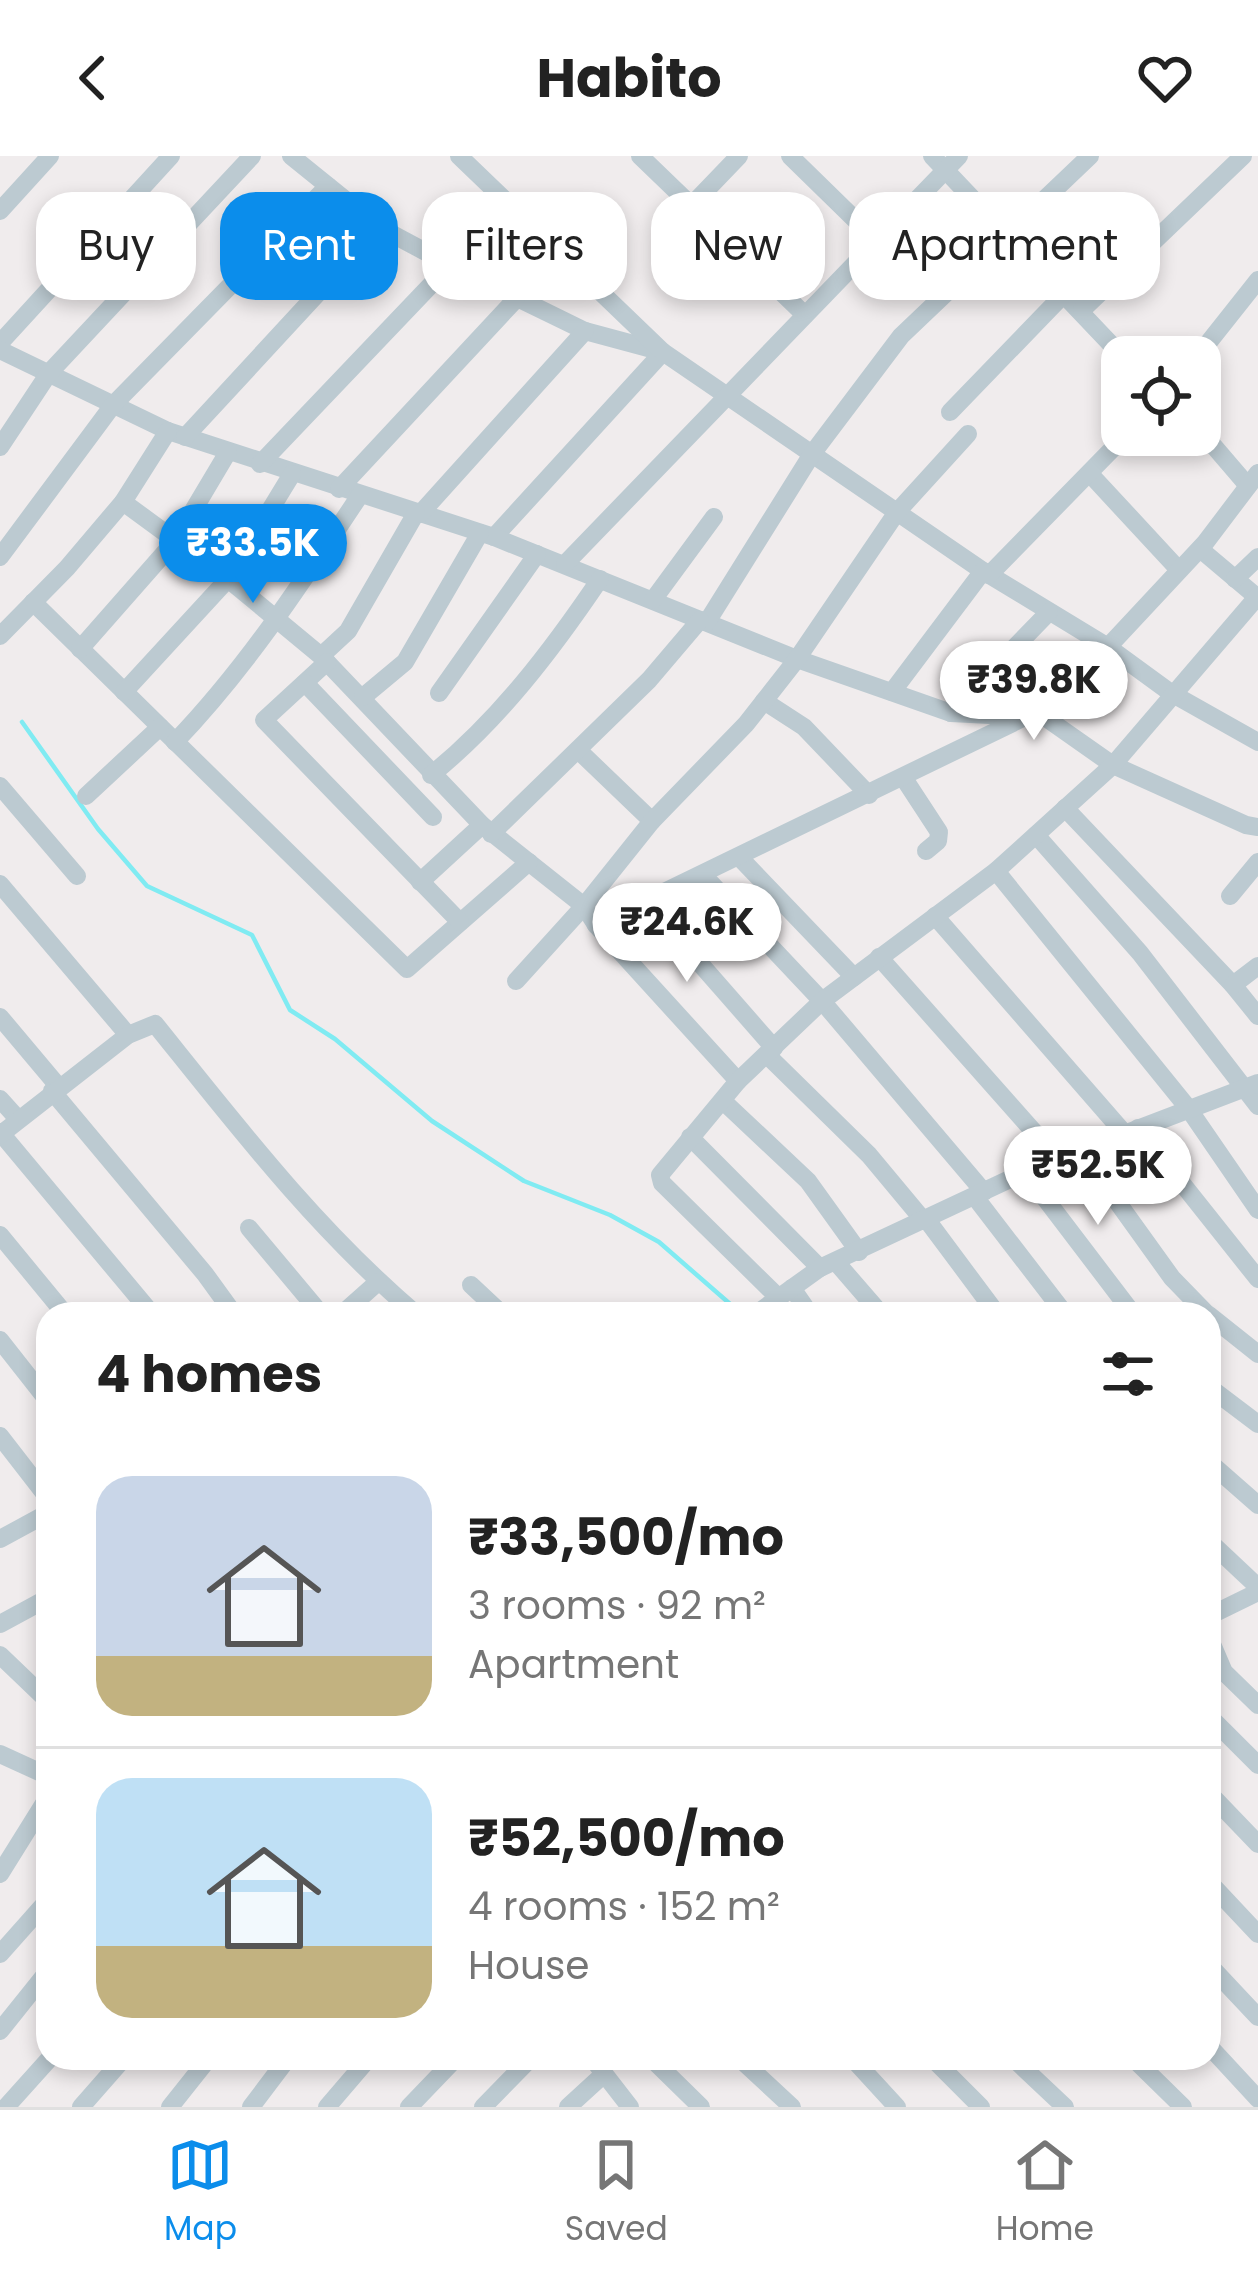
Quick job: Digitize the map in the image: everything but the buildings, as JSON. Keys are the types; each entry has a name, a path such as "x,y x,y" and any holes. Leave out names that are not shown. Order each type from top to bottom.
{"street":[{"path":"0,211 50,156"},
{"path":"171,156 0,346 177,434 487,536 797,659 951,713 1046,718 1113,765 1246,825 1258,826"},
{"path":"0,447 50,373 251,156"},
{"path":"291,156 336,192"},
{"path":"640,156 677,192"},
{"path":"705,192 740,156"},
{"path":"790,156 849,214"},
{"path":"1052,192 1090,156"},
{"path":"1082,310 1243,156"},
{"path":"463,157 497,192"},
{"path":"919,192 946,161 971,192"},
{"path":"0,557 113,405 328,186"},
{"path":"565,565 849,270"},
{"path":"1214,336 1258,280"},
{"path":"260,464 422,297"},
{"path":"0,636 8,612 33,602 177,434 308,300"},
{"path":"339,489 516,300"},
{"path":"519,300 585,331 663,352"},
{"path":"609,300 663,352 727,397 986,573 1108,647 1171,693 1258,742"},
{"path":"789,300 805,315"},
{"path":"420,881 578,750 704,621 812,454 901,336 938,300"},
{"path":"950,412 1058,300"},
{"path":"1072,300 1105,336"},
{"path":"460,922 264,720 305,682 348,631 418,513 585,331"},
{"path":"363,697 405,662 487,536 663,352"},
{"path":"516,981 652,821 764,700 897,512 968,434"},
{"path":"596,925 1025,717 1079,678 1200,548 1253,480 1221,450"},
{"path":"80,650 175,541 228,452"},
{"path":"892,692 986,573 1108,456"},
{"path":"124,692 228,579 292,474"},
{"path":"1091,475 1179,571"},
{"path":"175,742 218,698 278,618 360,495"},
{"path":"123,502 278,618 324,659 486,830 584,906 738,1081"},
{"path":"652,600 714,517"},
{"path":"796,1302 659,1180 738,1081 822,1001 996,871 1113,765 1257,598 1200,548"},
{"path":"439,693 536,554"},
{"path":"1235,579 1258,557"},
{"path":"430,775 488,722 559,640 600,579"},
{"path":"33,602 407,969 529,862"},
{"path":"951,713 1049,612"},
{"path":"305,682 433,817"},
{"path":"764,700 804,727 868,795"},
{"path":"86,796 160,727"},
{"path":"578,750 652,821"},
{"path":"903,777 939,832 938,841 926,851"},
{"path":"0,786 77,876"},
{"path":"1065,808 1258,1016"},
{"path":"1036,835 1251,1085 1258,1106"},
{"path":"740,858 854,977"},
{"path":"1230,896 1258,862"},
{"path":"996,871 1188,1108 1258,1210"},
{"path":"704,876 822,1001 980,1194 1056,1302"},
{"path":"0,884 128,1035"},
{"path":"647,903 770,1051 869,1155 988,1302"},
{"path":"935,916 1131,1130 1258,1279"},
{"path":"879,957 1058,1160"},
{"path":"1233,985 1258,966"},
{"path":"0,1017 226,1302"},
{"path":"142,1302 0,1133 128,1035 155,1024 287,1189 402,1302"},
{"path":"773,1302 828,1265 1024,1172 1251,1085"},
{"path":"0,1099 18,1119"},
{"path":"723,1101 808,1181 859,1252"},
{"path":"690,1137 868,1302"},
{"path":"1080,1150 1172,1278 1195,1302"},
{"path":"1024,1172 1124,1302"},
{"path":"249,1228 311,1302"},
{"path":"0,1234 55,1302"},
{"path":"356,1302 378,1282"},
{"path":"470,1285 489,1302"},
{"path":"1221,1325 1258,1354"},
{"path":"0,1340 36,1386"},
{"path":"1221,1396 1258,1424"},
{"path":"0,1436 8,1459 36,1486"},
{"path":"1221,1473 1258,1505"},
{"path":"0,1539 36,1520"},
{"path":"1221,1553 1258,1590 1221,1608"},
{"path":"0,1624 36,1604"},
{"path":"0,1654 36,1689"},
{"path":"1221,1665 1258,1705"},
{"path":"1221,1728 1258,1766"},
{"path":"1,1757 36,1771"},
{"path":"1221,1805 1258,1844"},
{"path":"0,1874 36,1816"},
{"path":"1221,1895 1258,1934"},
{"path":"0,1954 36,1914"},
{"path":"1221,1978 1258,2017"},
{"path":"0,2031 36,1986"},
{"path":"1221,2059 1258,2099"},
{"path":"6,2107 39,2070"},
{"path":"81,2107 113,2070"},
{"path":"170,2107 199,2070"},
{"path":"251,2107 279,2070"},
{"path":"327,2107 359,2070"},
{"path":"410,2107 445,2070"},
{"path":"482,2107 519,2070"},
{"path":"568,2107 595,2070"},
{"path":"601,2070 630,2107"},
{"path":"663,2070 701,2107"},
{"path":"752,2070 792,2107"},
{"path":"863,2070 897,2107"},
{"path":"944,2070 981,2107"},
{"path":"1026,2070 1065,2107"},
{"path":"1144,2070 1183,2107"}],"waterway":[{"path":"22,722 98,829 147,886 252,935 290,1010 335,1039 432,1121 524,1181 610,1215 659,1242 728,1302"}]}
